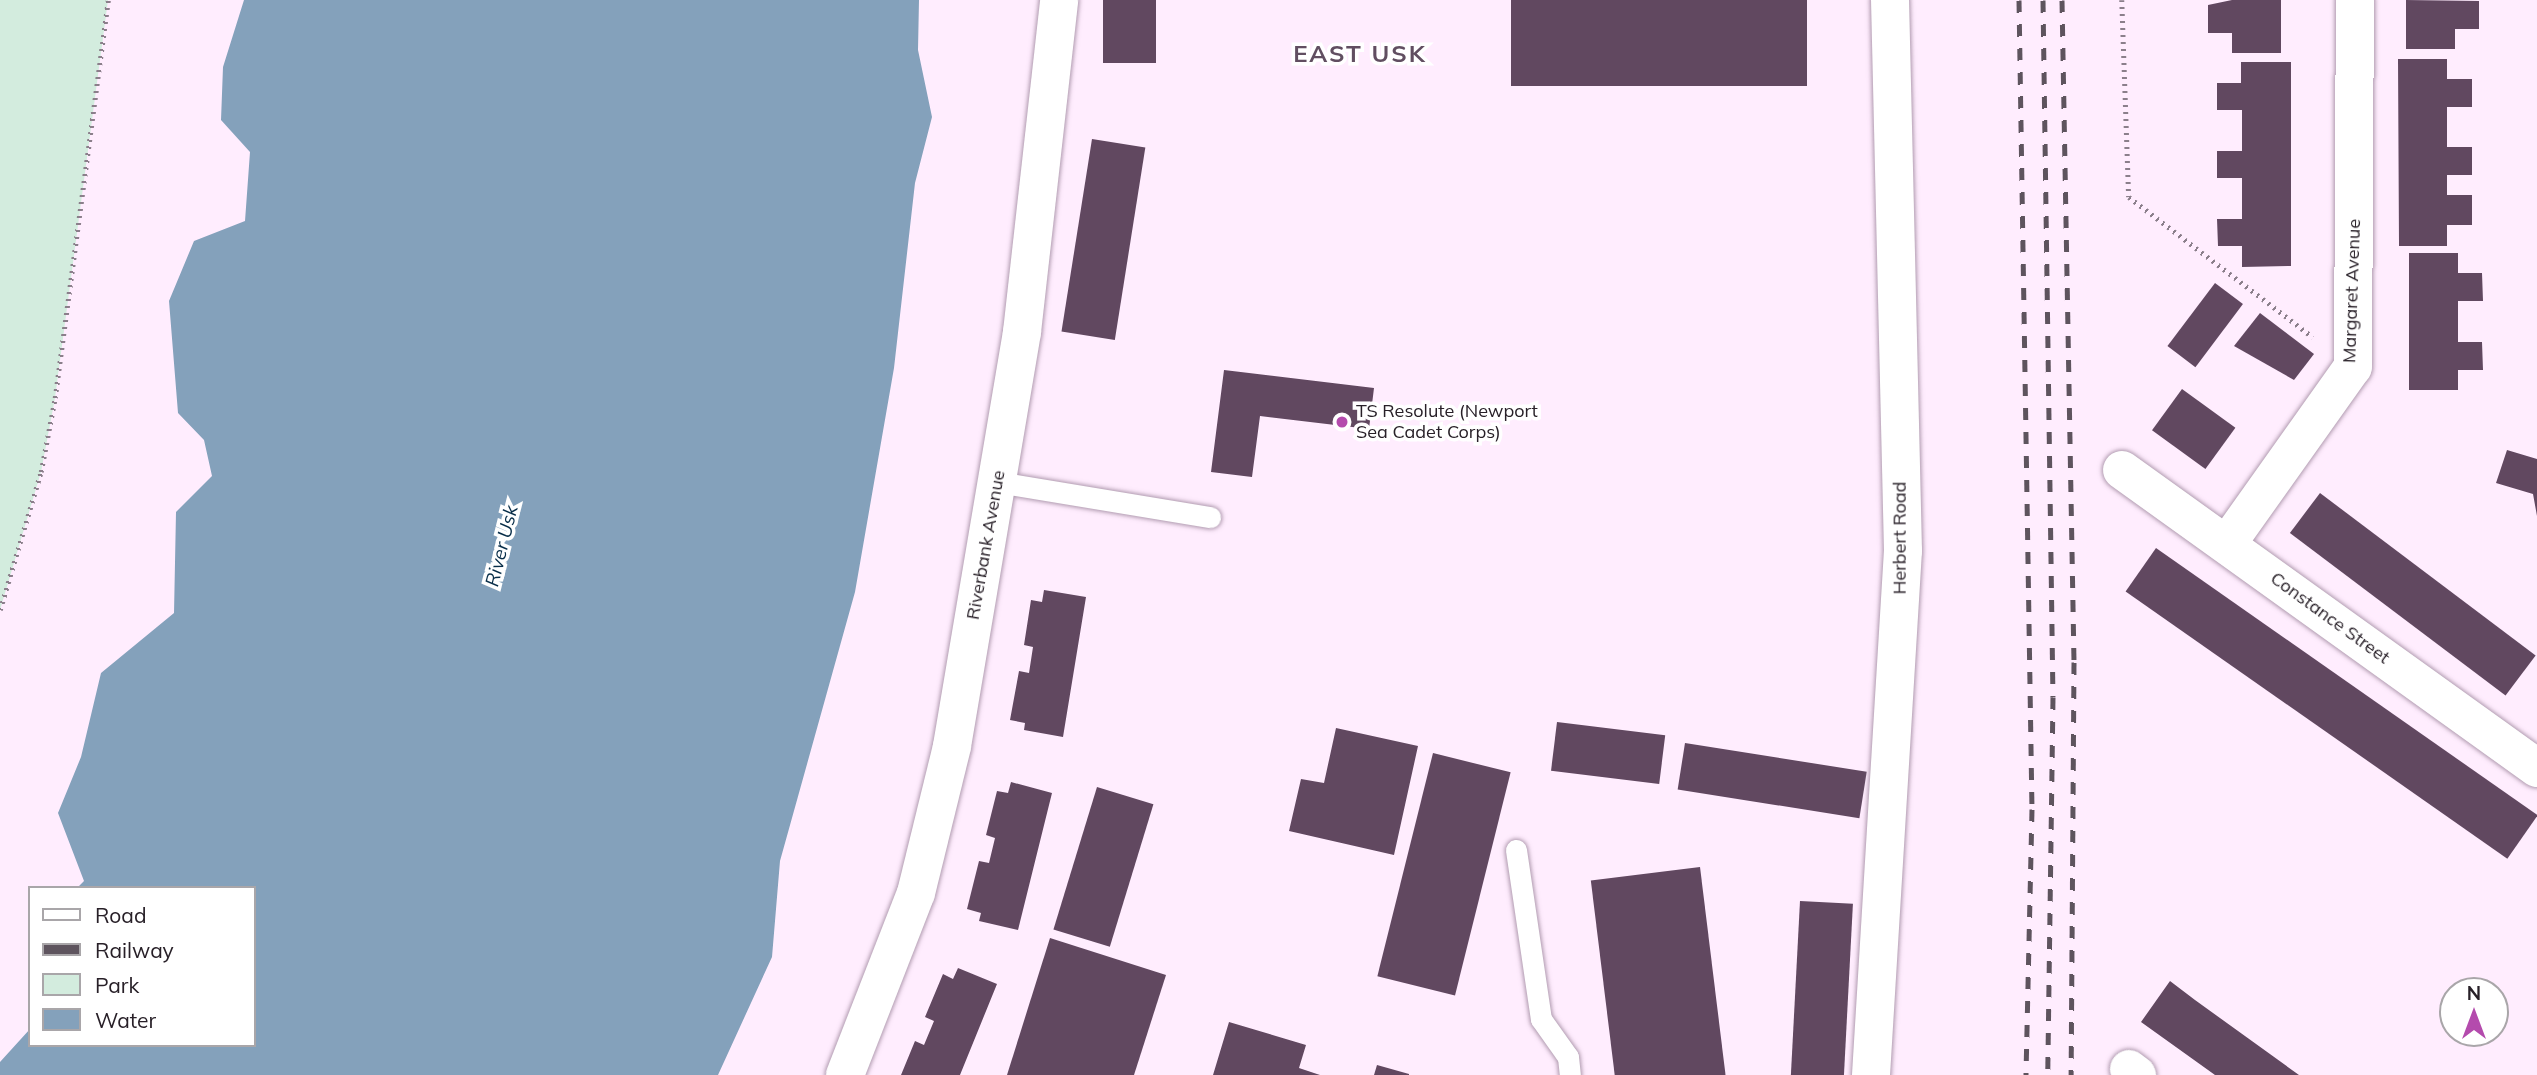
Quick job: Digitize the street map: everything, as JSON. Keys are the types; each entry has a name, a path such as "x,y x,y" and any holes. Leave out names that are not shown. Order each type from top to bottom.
{"street":[{"name":"Riverbank Avenue","path":"845,1075 916,893 937,818 998,482 1042,179 1059,0"},
{"name":"Herbert Road","path":"1871,1075 1903,551 1891,0"},
{"name":"Margaret Avenue","path":"2227,544 2353,367 2355,0"},
{"name":"Constance Street","path":"2122,470 2537,768"}],"lane":[{"path":"998,482 1210,517"},
{"path":"1516,850 1541,1019 1568,1057 1570,1075"}],"path":[{"path":"0,610 41,472 55,398 108,0"},
{"path":"2122,0 2129,197 2353,367"}],"green space":[{"path":"0,0 108,0 55,398 41,472 0,610"}],"water":[{"name":"River Usk","path":"244,0 919,0 918,50 932,117 915,183 894,368 855,592 780,861 772,957 718,1075 0,1075 0,1062 28,1031 28,1047 256,1047 256,886 79,886 84,881 58,813 81,757 101,673 174,613 176,512 212,476 204,440 178,413 169,301 194,241 245,221 250,152 221,120 223,67"}],"building":[{"path":"1103,0 1156,0 1156,63 1103,63"},
{"path":"1511,0 1807,0 1807,86 1511,86"},
{"path":"2232,0 2281,0 2281,53 2232,53 2232,33 2208,33 2208,5"},
{"path":"2406,0 2479,1 2479,29 2455,29 2455,49 2406,49"},
{"path":"2398,59 2447,59 2447,79 2472,79 2472,107 2447,107 2447,147 2472,147 2472,175 2447,175 2447,195 2472,195 2472,225 2447,225 2447,246 2399,246"},
{"path":"2241,62 2291,62 2291,266 2242,267 2242,246 2218,246 2217,219 2242,219 2242,178 2217,178 2217,151 2242,151 2242,110 2217,110 2217,83 2241,83"},
{"path":"1092,139 1145,147 1115,340 1061,332"},
{"path":"2409,253 2458,253 2458,273 2482,273 2483,301 2458,301 2458,342 2482,342 2483,370 2458,370 2458,390 2409,390"},
{"path":"2215,283 2243,304 2195,367 2167,346"},
{"path":"2260,313 2314,354 2294,380 2234,346"},
{"name":"TS Resolute (Newport Sea Cadet Corps)","path":"1224,370 1374,388 1369,429 1260,416 1252,477 1211,472"},
{"path":"2182,389 2235,428 2205,469 2152,430"},
{"path":"2507,450 2537,459 2537,516 2533,494 2496,483"},
{"path":"2320,493 2536,655 2506,695 2290,533"},
{"path":"2156,548 2537,815 2507,859 2126,591"},
{"path":"1044,590 1086,597 1063,737 1024,730 1025,723 1010,720 1019,671 1029,673 1033,647 1024,645 1031,600 1042,602"},
{"path":"1557,722 1665,735 1659,784 1551,771"},
{"path":"1336,728 1418,746 1394,855 1289,831 1301,779 1324,783"},
{"path":"1685,743 1867,772 1859,818 1678,789"},
{"path":"1433,753 1511,772 1455,996 1377,976"},
{"path":"1011,782 1052,793 1018,930 979,921 981,913 967,909 979,861 989,863 995,838 986,835 997,791 1008,793"},
{"path":"1097,787 1153,804 1110,947 1053,929"},
{"path":"1700,867 1726,1075 1615,1075 1591,880"},
{"path":"1800,901 1853,904 1844,1075 1791,1075"},
{"path":"1050,938 1166,975 1134,1075 1007,1075"},
{"path":"958,968 997,984 960,1075 901,1075 915,1041 924,1045 934,1021 925,1017 943,974 953,979"},
{"path":"2170,981 2299,1075 2215,1075 2141,1022"},
{"path":"1229,1022 1306,1045 1299,1068 1320,1075 1213,1075"},
{"path":"1377,1065 1409,1074 1409,1075 1374,1075"}],"railway":[{"path":"2019,0 2032,809 2026,1075"},
{"path":"2043,0 2053,697 2048,1075"},
{"path":"2062,0 2074,662 2071,1075"}],"place":[{"name":"TS Resolute (Newport Sea Cadet Corps)","path":"1342,422"}],"district":[{"name":"EAST USK","path":"1360,54"}]}
